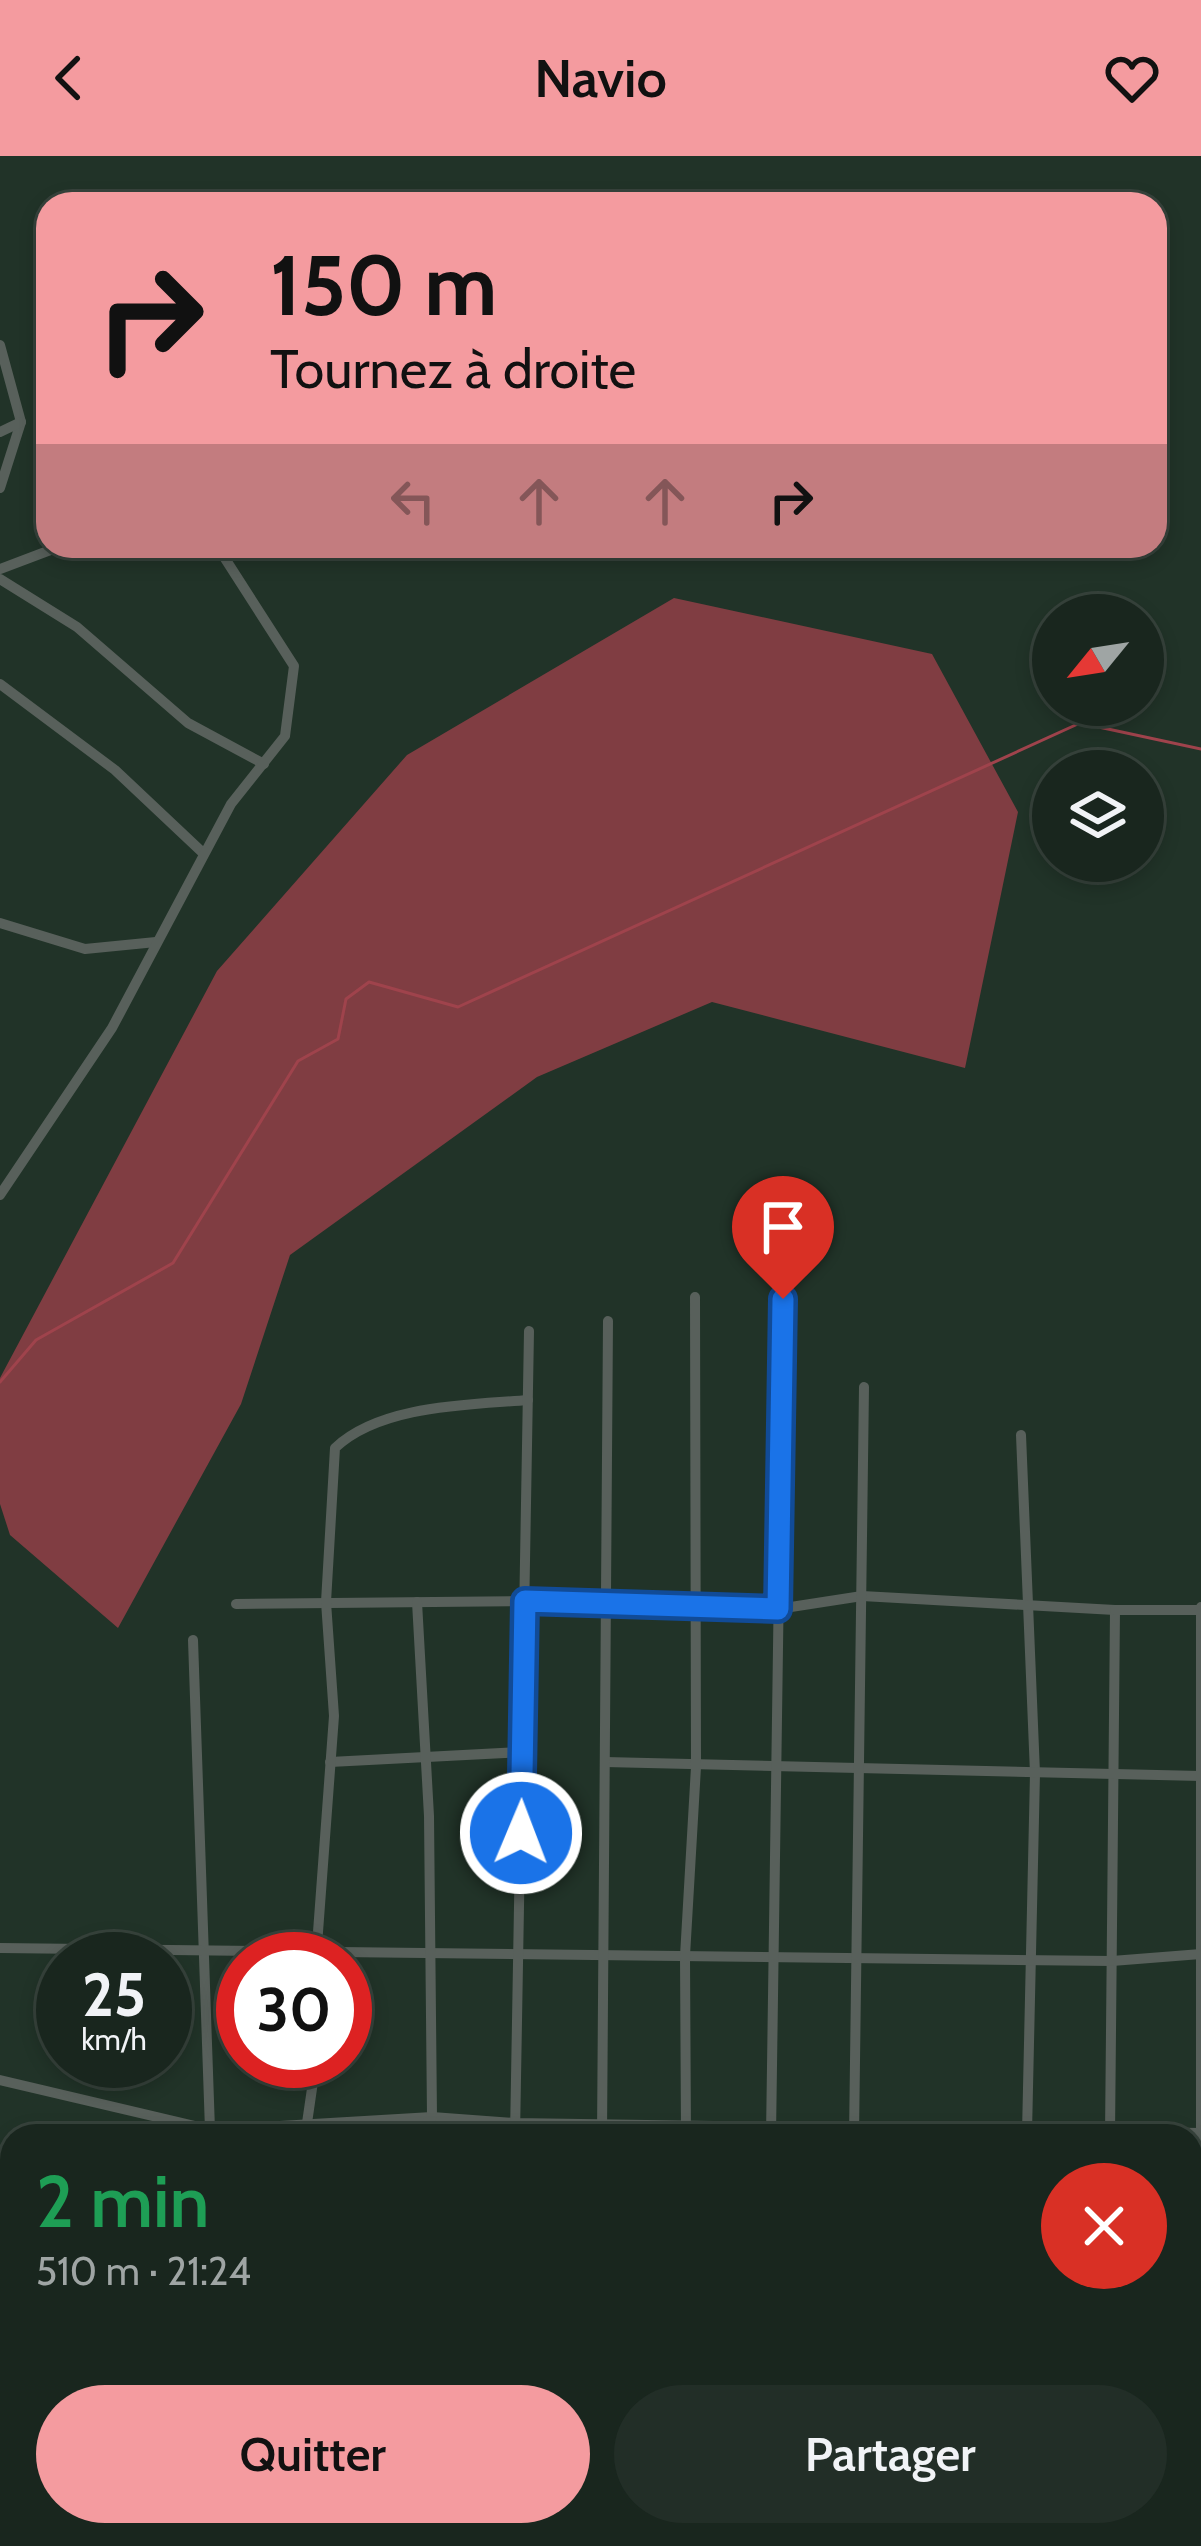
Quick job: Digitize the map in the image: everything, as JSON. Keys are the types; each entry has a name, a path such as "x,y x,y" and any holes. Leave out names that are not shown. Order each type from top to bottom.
{"street":[{"path":"0,345 21,422 0,488"},
{"path":"0,432 21,422"},
{"path":"0,569 36,555"},
{"path":"0,1195 112,1028 231,804 285,736 294,666 225,558"},
{"path":"0,579 76,627 188,723 264,764"},
{"path":"0,684 115,770 202,852"},
{"path":"0,923 85,949 156,942"},
{"path":"686,2122 686,1956 696,1767 695,1297"},
{"path":"771,2124 783,1299"},
{"path":"602,2124 608,1321"},
{"path":"515,2124 530,1331"},
{"path":"854,2124 864,1387"},
{"path":"318,1932 334,1716 326,1603 335,1448 355,1428 460,1406 528,1400"},
{"path":"1021,1435 1035,1773 1027,2124"},
{"path":"236,1604 525,1601 778,1609 862,1596 1115,1610 1201,1608 1201,2124"},
{"path":"417,1602 430,1953 432,2117 426,2124"},
{"path":"1110,2124 1115,1610"},
{"path":"193,1640 210,2124"},
{"path":"330,1762 522,1752"},
{"path":"604,1762 1201,1776"},
{"path":"0,1948 216,1951"},
{"path":"372,1954 1112,1960 1200,1954"},
{"path":"0,2080 185,2124"},
{"path":"307,2123 312,2088"},
{"path":"293,2124 432,2117 477,2124"},
{"path":"662,2124 707,2124"}],"shaded area":[{"path":"674,598 932,654 1018,812 965,1068 712,1002 537,1077 290,1255 241,1404 118,1628 10,1535 0,1504 0,1378 217,971 407,755"}],"waterway":[{"path":"0,1382 36,1340 173,1263 298,1061 338,1039 346,999 369,982 458,1007 1080,723 1201,749"}],"route":[{"path":"521,1833 525,1601 778,1609 783,1299"}]}
